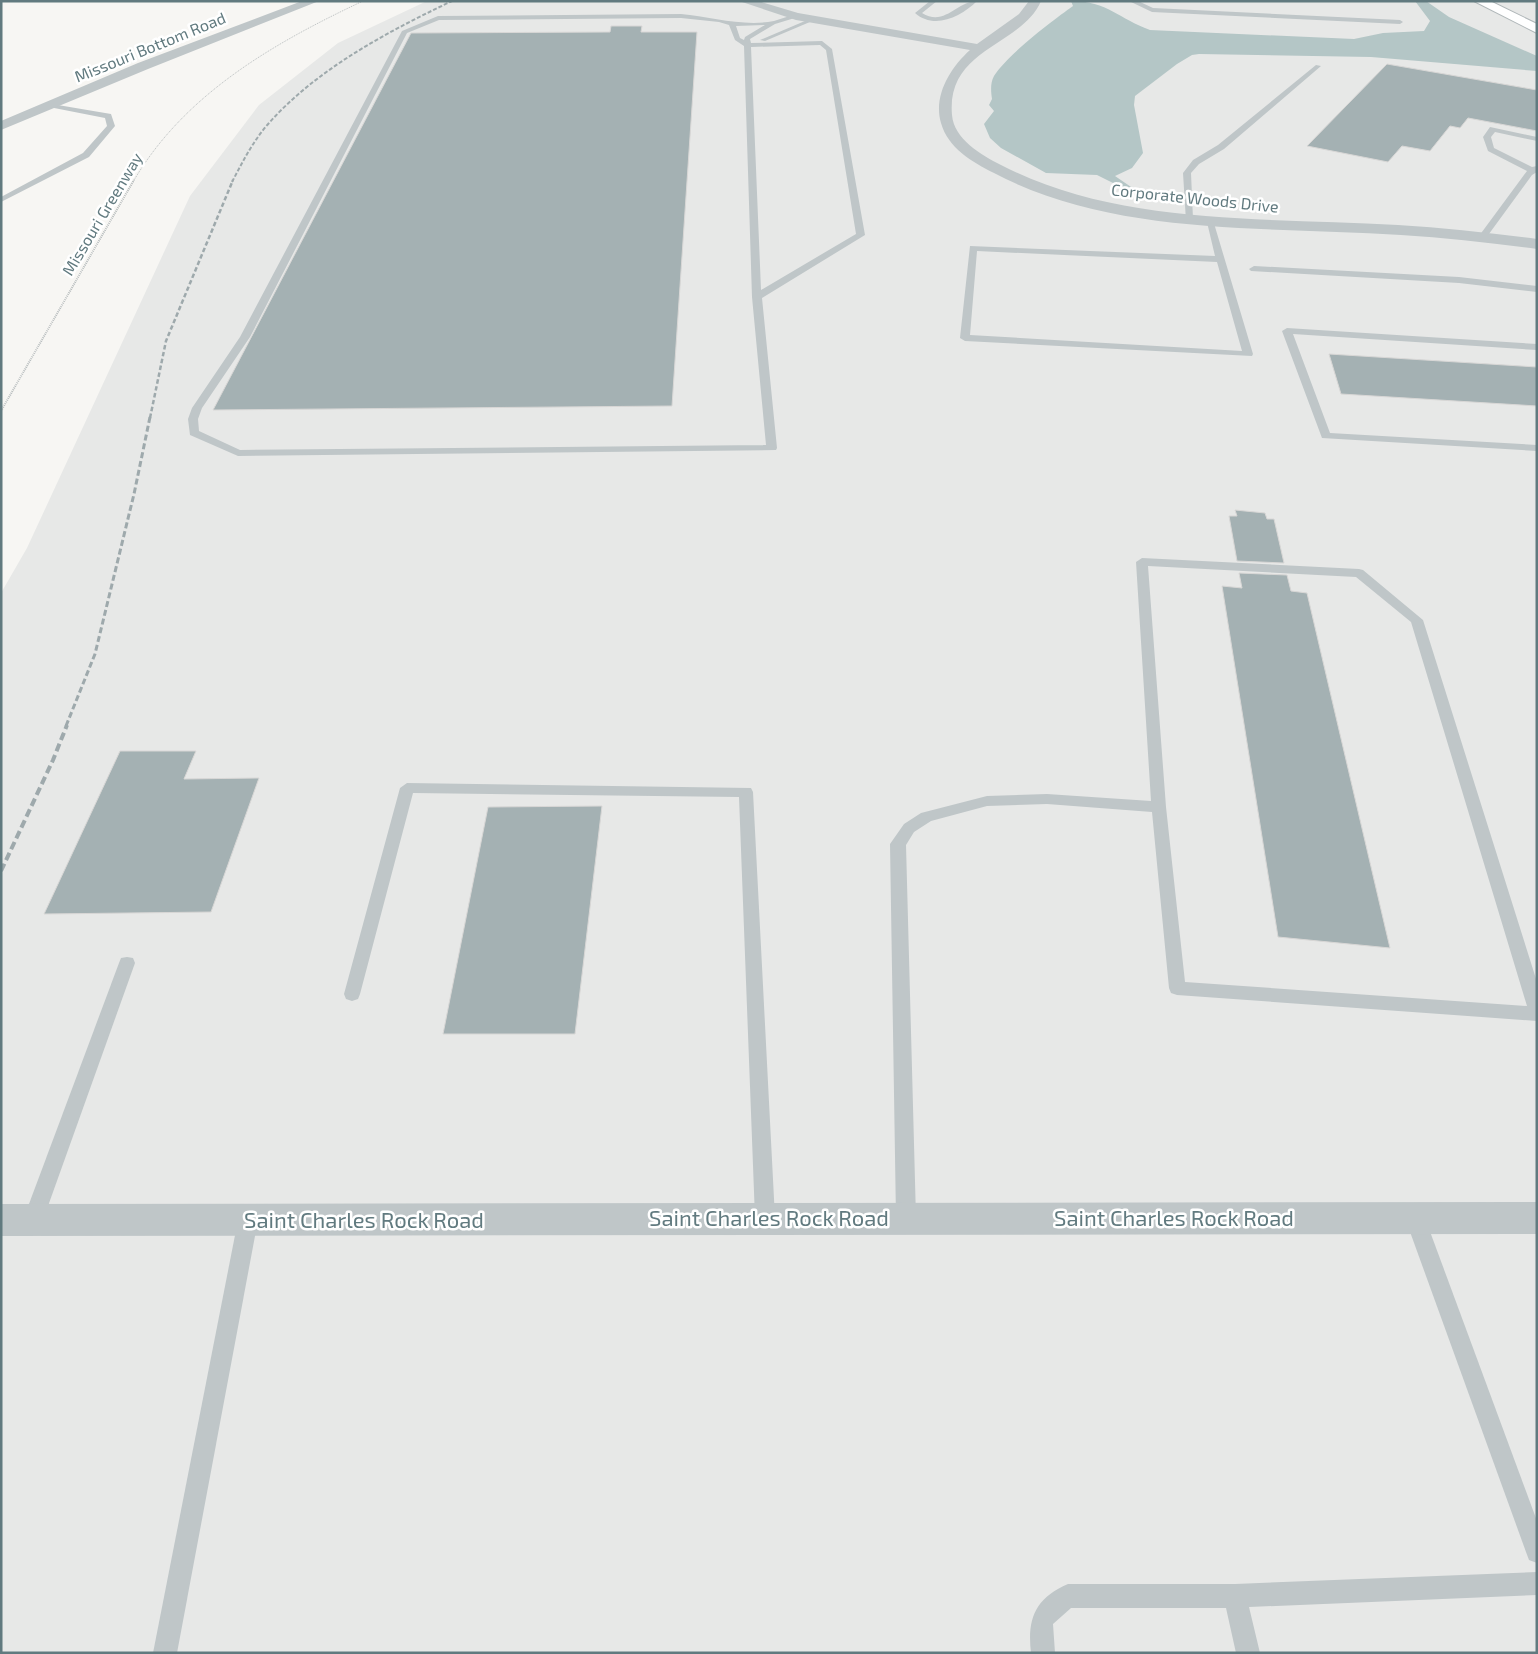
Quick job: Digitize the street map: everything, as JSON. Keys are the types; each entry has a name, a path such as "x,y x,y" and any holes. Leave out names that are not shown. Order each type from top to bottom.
{"highway":[{"path":"1480,1 1537,30"}],"street":[{"name":"Missouri Bottom Road","path":"1,126 49,105 313,1"},
{"path":"745,1 796,16 979,48"},
{"name":"Corporate Woods Drive","path":"1035,1 1028,14 979,48 955,70 949,84 945,115 951,135 972,154 1000,172 1048,191 1103,207 1209,220 1483,236 1537,244"},
{"name":"Saint Charles Rock Road","path":"17,1220 1537,1218"}],"lane":[{"path":"934,1 918,13 932,19 945,19 955,16 974,1"},
{"path":"1132,1 1152,10 1400,22"},
{"path":"773,23 732,24 720,20 681,16 438,18 404,32 245,336 197,408 193,420 194,433 238,453 772,448 757,297 747,38 773,23 796,16"},
{"path":"747,45 774,37 814,19"},
{"path":"732,24 736,38 747,45 822,44 829,49 861,235 757,297"},
{"path":"1189,218 1187,173 1196,162 1221,147 1318,66"},
{"path":"1,200 86,155 111,126 111,119 108,116 49,105"},
{"path":"1483,236 1535,169 1491,149 1487,137 1493,129 1537,139"},
{"path":"1209,220 1221,259 1248,354 966,338 973,248 1221,259"},
{"path":"1254,269 1459,280 1537,289"},
{"path":"1537,347 1287,331 1326,436 1537,448"},
{"path":"1537,1010 1417,620 1359,573 1142,562 1159,807 1176,988 1537,1014"},
{"path":"352,994 407,788 746,792 765,1218"},
{"path":"906,1218 898,844 909,828 926,817 986,801 1047,799 1159,807"},
{"path":"17,1220 127,963"},
{"path":"1415,1218 1537,1552"},
{"path":"165,1653 248,1220"},
{"path":"1043,1653 1040,1628 1048,1610 1068,1596 1235,1596 1537,1583"},
{"path":"1235,1596 1248,1653"}],"path":[{"name":"Missouri Greenway","path":"1,411 135,175 173,126 197,103 253,60 296,34 363,1"}],"shaded area":[{"path":"427,1 1537,1 1537,1653 1,1653 1,593 27,548 190,196 259,105 338,43"},
{"path":"1071,1 1104,7 1150,30 1354,39 1383,33 1424,31 1430,21 1415,1 1426,1 1449,17 1537,56 1537,71 1371,57 1192,55 1135,96 1134,105 1143,153 1132,168 1115,176 1134,189 1129,191 1097,175 1046,173 1001,148 990,138 984,124 994,111 989,105 992,99 991,85 994,76 1019,49 1073,6"}],"building":[{"path":"611,26 642,26 641,32 697,32 672,406 213,410 411,33 610,32"},
{"path":"1387,64 1537,90 1537,131 1468,118 1460,128 1450,126 1430,151 1402,146 1388,162 1307,146"},
{"path":"1329,354 1537,367 1537,406 1341,394"},
{"path":"1235,510 1265,513 1267,519 1274,519 1284,563 1237,561 1229,516 1237,516"},
{"path":"1239,573 1287,575 1291,591 1307,593 1390,948 1278,937 1222,586 1242,588"},
{"path":"120,751 196,751 184,779 259,778 211,912 44,914"},
{"path":"602,806 575,1034 443,1034 488,807"}],"railway":[{"path":"233,181 263,130 288,104 309,86 354,53 452,1"},
{"path":"150,418 166,341 233,181"},
{"path":"66,726 95,654 134,494 150,417"},
{"path":"1,871 53,760 67,725"}]}
